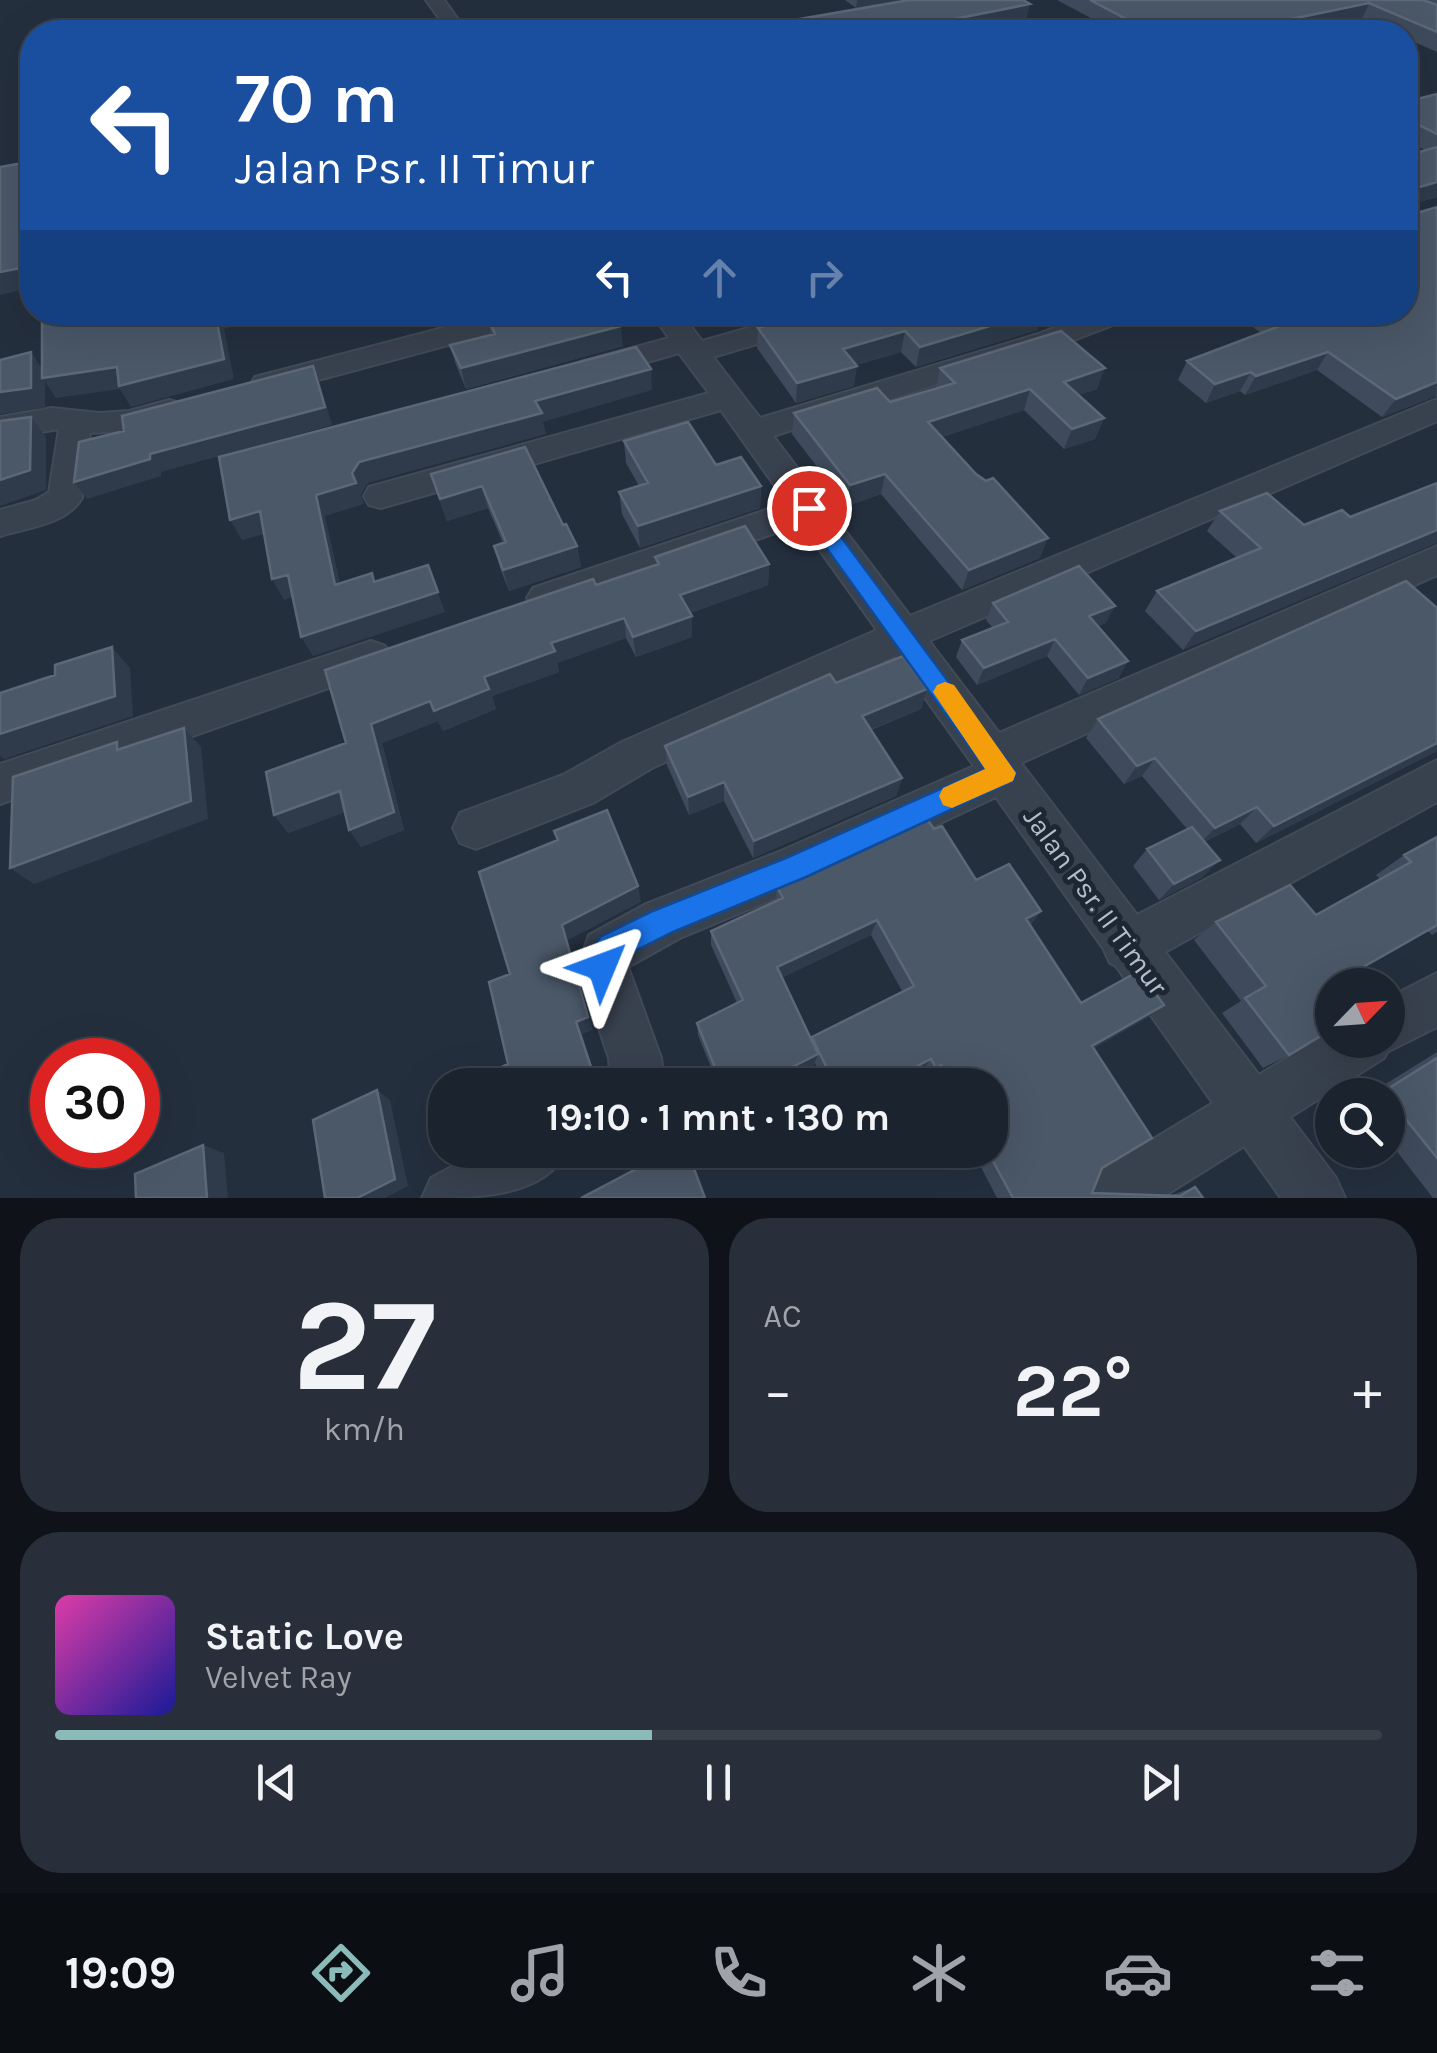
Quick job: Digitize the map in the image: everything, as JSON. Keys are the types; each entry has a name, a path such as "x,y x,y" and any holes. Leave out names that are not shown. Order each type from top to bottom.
{"street":[{"path":"241,391 490,325"},
{"path":"571,375 682,336 759,325"},
{"path":"381,496 1048,340 1088,325"},
{"name":"Jalan Psr. II Timur","path":"682,336 1316,1198"},
{"path":"0,428 52,418 76,422 129,421 204,401"},
{"path":"476,828 578,789 637,754 903,635 1437,409"},
{"path":"0,523 48,510 65,498 76,422"},
{"path":"508,611 809,508"},
{"path":"636,1068 602,967 606,952 663,921 796,868 997,764 1437,560"},
{"path":"0,784 414,643"},
{"path":"1127,946 1437,780"},
{"path":"1405,1017 1437,998"},
{"path":"1109,1198 1336,1058"},
{"path":"451,1198 507,1168"}],"building":[{"path":"909,0 1023,0 1030,4 949,20 794,20"},
{"path":"1090,0 1423,0 1437,5 1437,32 1418,24 1418,20 1369,3 1286,20 1128,20"},
{"path":"1437,94 1437,134 1418,124 1418,99"},
{"path":"1437,147 1437,182 1418,188 1418,152"},
{"path":"20,164 20,268 0,272 0,167"},
{"path":"1437,207 1437,382 1396,399 1328,352 1256,376 1251,372 1215,384 1187,361 1282,325 1418,325 1418,213"},
{"path":"42,325 217,325 224,359 119,386 117,367 42,378"},
{"path":"491,325 621,326 461,368 450,345 495,334"},
{"path":"993,325 920,347 905,331 843,349 857,366 797,383 758,328"},
{"path":"1061,331 1105,368 1064,382 1104,418 1072,429 1030,389 928,422 976,474 986,481 993,478 1048,538 969,570 885,474 850,485 794,413 877,388 890,402 955,383 940,368"},
{"path":"636,347 651,369 535,401 542,413 359,462 352,473 356,483 316,495 335,585 372,573 374,582 428,565 438,592 301,637 288,575 272,579 260,511 230,520 219,457"},
{"path":"31,352 31,388 0,392 0,360"},
{"path":"313,366 325,407 150,454 150,459 74,482 79,442 124,431 122,416"},
{"path":"31,417 30,470 0,480 0,421"},
{"path":"688,422 716,465 741,457 761,486 638,526 619,492 648,483 624,441"},
{"path":"525,447 577,546 503,570 494,546 506,542 482,486 440,499 431,474"},
{"path":"1437,483 1437,530 1196,631 1157,591 1261,548 1220,511 1267,493 1304,525 1342,510 1350,517"},
{"path":"745,526 769,564 680,595 692,616 633,637 624,618 551,643 555,651 484,677 489,689 434,711 430,701 371,724 394,812 349,830 340,791 274,815 266,772 346,743 325,670 593,579 596,585 659,564 655,557"},
{"path":"1079,566 1115,606 1089,616 1128,661 1088,678 1055,639 984,668 962,640 1008,622 993,603"},
{"path":"1406,581 1437,608 1437,743 1274,826 1257,807 1215,828 1155,758 1137,766 1098,719"},
{"path":"112,647 115,696 0,734 0,693 55,675 55,665"},
{"path":"903,656 927,689 862,716 902,778 754,841 724,782 688,797 665,746 830,674 836,683"},
{"path":"184,728 191,801 10,868 13,777 117,742 117,750"},
{"path":"607,810 638,886 562,925 588,1017 576,1022 591,1068 500,1068 508,1064 489,982 510,974 479,872 558,840 554,831"},
{"path":"927,819 934,829 942,826 976,880 1009,864 1041,911 1026,919 1081,1003 1139,971 1164,1005 1092,1046 1152,1138 1102,1168 1092,1193 1180,1196 1195,1187 1203,1198 1013,1198 997,1168 1008,1168 1008,1068 936,1068 931,1059 914,1068 827,1068 812,1037 914,986 877,920 777,967 818,1054 790,1068 715,1068 697,1023 743,1000 711,931 783,898 777,887"},
{"path":"1192,827 1220,860 1174,884 1147,849"},
{"path":"1437,837 1437,925 1362,968 1315,968 1315,1039 1289,1055 1245,998 1266,986 1216,922 1290,885 1316,915 1411,862 1404,855"},
{"path":"1437,1058 1437,1158 1405,1118 1405,1078"},
{"path":"377,1090 395,1179 357,1198 325,1198 313,1120"},
{"path":"203,1145 207,1198 136,1198 135,1174 160,1168 160,1163"},
{"path":"638,1168 694,1168 705,1198 581,1198"}],"slow traffic":[{"path":"945,692 1003,773 952,796"}],"route":[{"path":"602,967 602,959 611,948 663,921 796,868 1003,773 809,508"}]}
